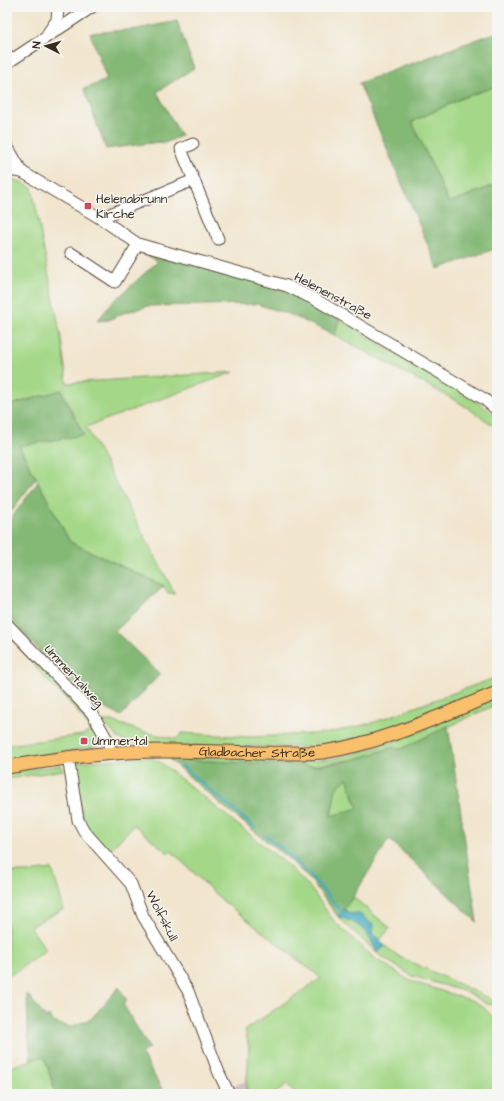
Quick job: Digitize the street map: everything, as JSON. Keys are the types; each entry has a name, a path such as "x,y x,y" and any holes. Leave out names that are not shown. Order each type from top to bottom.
{"main road":[{"name":"Gladbacher Straße","path":"7,767 68,757 110,753 170,751 271,754 323,752 364,742 413,727 497,693"}],"street":[{"path":"46,37 57,20 58,7"},
{"path":"7,63 92,7"},
{"path":"193,144 181,149 218,238"},
{"path":"7,146 22,172"},
{"name":"Helenenstraße","path":"7,170 22,172 100,218 138,244 287,286 318,301 484,399 497,410"},
{"path":"100,218 194,180"},
{"path":"71,253 115,282 138,244"},
{"name":"Ummertalweg","path":"7,624 92,713 109,743 110,753"},
{"name":"Wolfskull","path":"68,757 78,820 84,831 131,884 143,916 188,991 219,1073 229,1094"}],"shaded area":[{"path":"247,1080 246,1094 235,1094 232,1087"}],"green space":[{"path":"177,21 194,68 157,92 181,136 165,143 159,142 106,149 84,89 107,80 90,33 137,29"},
{"path":"497,32 497,86 462,98 412,122 449,203 497,184 497,248 438,269 359,83"},
{"path":"497,86 497,184 449,203 412,122 462,98"},
{"path":"7,179 19,181 32,188 61,338 67,383 234,372 86,427 175,594 168,593 164,586 70,542 19,446 63,394 62,390 7,406"},
{"path":"142,253 254,279 294,294 339,319 335,335 291,315 257,304 148,306 123,313 109,320 97,321 110,305 158,261"},
{"path":"339,319 480,404 497,416 497,428 462,404 335,335"},
{"path":"62,390 84,435 19,446 36,478 7,517 7,406"},
{"path":"38,482 70,542 164,586 115,631 160,674 121,716 87,700 7,614 7,524"},
{"path":"7,614 66,677 7,619"},
{"path":"7,633 11,635 96,726 100,733 101,742 95,747 7,760 7,745 83,735 89,732 89,726"},
{"path":"497,677 497,688 391,729 352,741 312,747 155,746 127,742 118,738 102,721 112,721 143,732 177,739 182,733 251,737 329,733 372,723"},
{"path":"497,698 497,704 401,749 392,748 355,759 312,766 169,759 179,756 310,761 350,755 414,734"},
{"path":"448,726 477,922 389,839 353,897 338,917 313,883 289,859 224,807 169,759 312,766 338,763 392,748 401,749","holes":["347,778 358,808 331,816 336,789"]},
{"path":"148,757 160,762 285,863 308,885 334,921 373,957 410,981 474,1001 484,1008 495,1019 497,1025 497,1094 296,1094 287,1084 275,1094 246,1094 249,1047 245,1030 321,978 222,900 170,850 168,853 134,825 108,852 85,828 73,768 77,762"},
{"path":"61,765 64,770 7,779 7,773"},
{"path":"347,777 358,808 330,817 336,789"},
{"path":"52,869 64,909 40,921 31,928 46,950 7,978 7,872 28,872"},
{"path":"353,897 390,928 380,940 372,934 374,929 356,913 350,914 344,909"},
{"path":"338,917 352,922 362,929 367,934 377,953 385,946 400,957 491,999 497,1005 487,1004 467,992 412,976 379,955"},
{"path":"119,987 127,1001 123,1004 149,1048 141,1053 165,1094 56,1094 44,1056 31,1060 28,1032 27,994 46,1018 49,1016 53,1022 70,1027 91,1019"},
{"path":"44,1056 56,1094 7,1094 7,1068"}],"water":[{"path":"344,909 350,914 360,914 374,926 372,934 385,946 377,953 371,940 363,929 346,919 338,917"}],"waterway":[{"path":"181,765 255,828"},
{"path":"266,836 298,863 344,915"}],"place":[{"name":"Helenabrunn Kirche","path":"88,206"},
{"name":"Ummertal","path":"84,741"}]}
